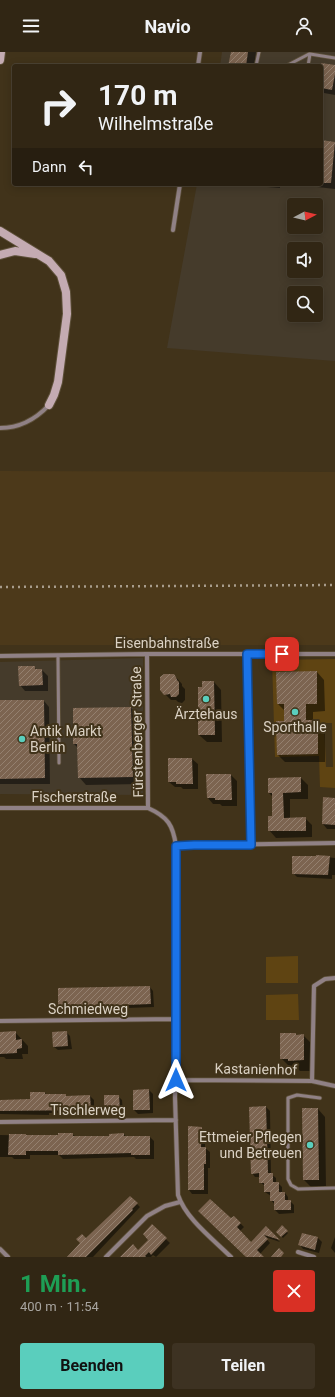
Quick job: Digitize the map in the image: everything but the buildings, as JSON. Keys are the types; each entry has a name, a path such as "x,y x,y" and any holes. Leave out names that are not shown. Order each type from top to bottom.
{"main road":[{"path":"0,60 1,52"},
{"path":"0,231 49,261 61,275 66,292 67,314 58,382 49,405"},
{"path":"0,255 15,251 38,255"}],"street":[{"path":"198,64 200,52"},
{"path":"173,230 180,186"},
{"path":"0,428 10,428 24,424 35,418 49,405"},
{"name":"Fürstenberger Straße","path":"147,654 148,808 161,814 170,825 174,834 176,846 176,1120 178,1195 180,1202"},
{"name":"Eisenbahnstraße","path":"0,656 335,654"},
{"name":"Fischerstraße","path":"0,808 148,808"},
{"path":"176,846 335,843"},
{"name":"Kastanienhof","path":"312,1081 314,986 325,978 335,978"},
{"name":"Schmiedweg","path":"0,1021 177,1020"},
{"name":"Kastanienhof","path":"176,1080 312,1081 335,1086"},
{"name":"Tischlerweg","path":"0,1122 176,1120"},
{"path":"106,1257 147,1216 165,1206 180,1202 190,1216 231,1257"},
{"path":"0,1249 8,1257"},
{"path":"298,1252 314,1257"}],"lane":[{"path":"256,64 259,52"},
{"path":"290,64 310,53 335,58"},
{"path":"308,64 310,53"},
{"path":"247,654 251,845"},
{"path":"58,656 59,763"},
{"path":"320,1098 297,1095 288,1098 288,1178 291,1186 298,1189 335,1188"}],"shaded area":[{"path":"222,52 335,52 335,361 167,348 197,186 323,186 323,64 220,64"},
{"path":"0,471 335,472 335,645 0,645"},
{"path":"143,658 143,795 0,794 0,662"},
{"path":"335,659 335,788 320,787 319,756 275,757 272,660","holes":["324,723 332,723 333,767 326,767"]},
{"path":"298,956 298,983 266,983 266,957"},
{"path":"298,994 299,1020 266,1020 266,995"}],"railway":[{"path":"0,587 335,585"}],"place":[{"name":"Ärztehaus","path":"206,699"},
{"name":"Sporthalle","path":"295,712"},
{"name":"Antik Markt Berlin","path":"22,739"},
{"name":"Ettmeier Pflegen und Betreuen","path":"310,1145"}],"route":[{"path":"176,1080 176,846 251,845 247,654 282,654"}]}
